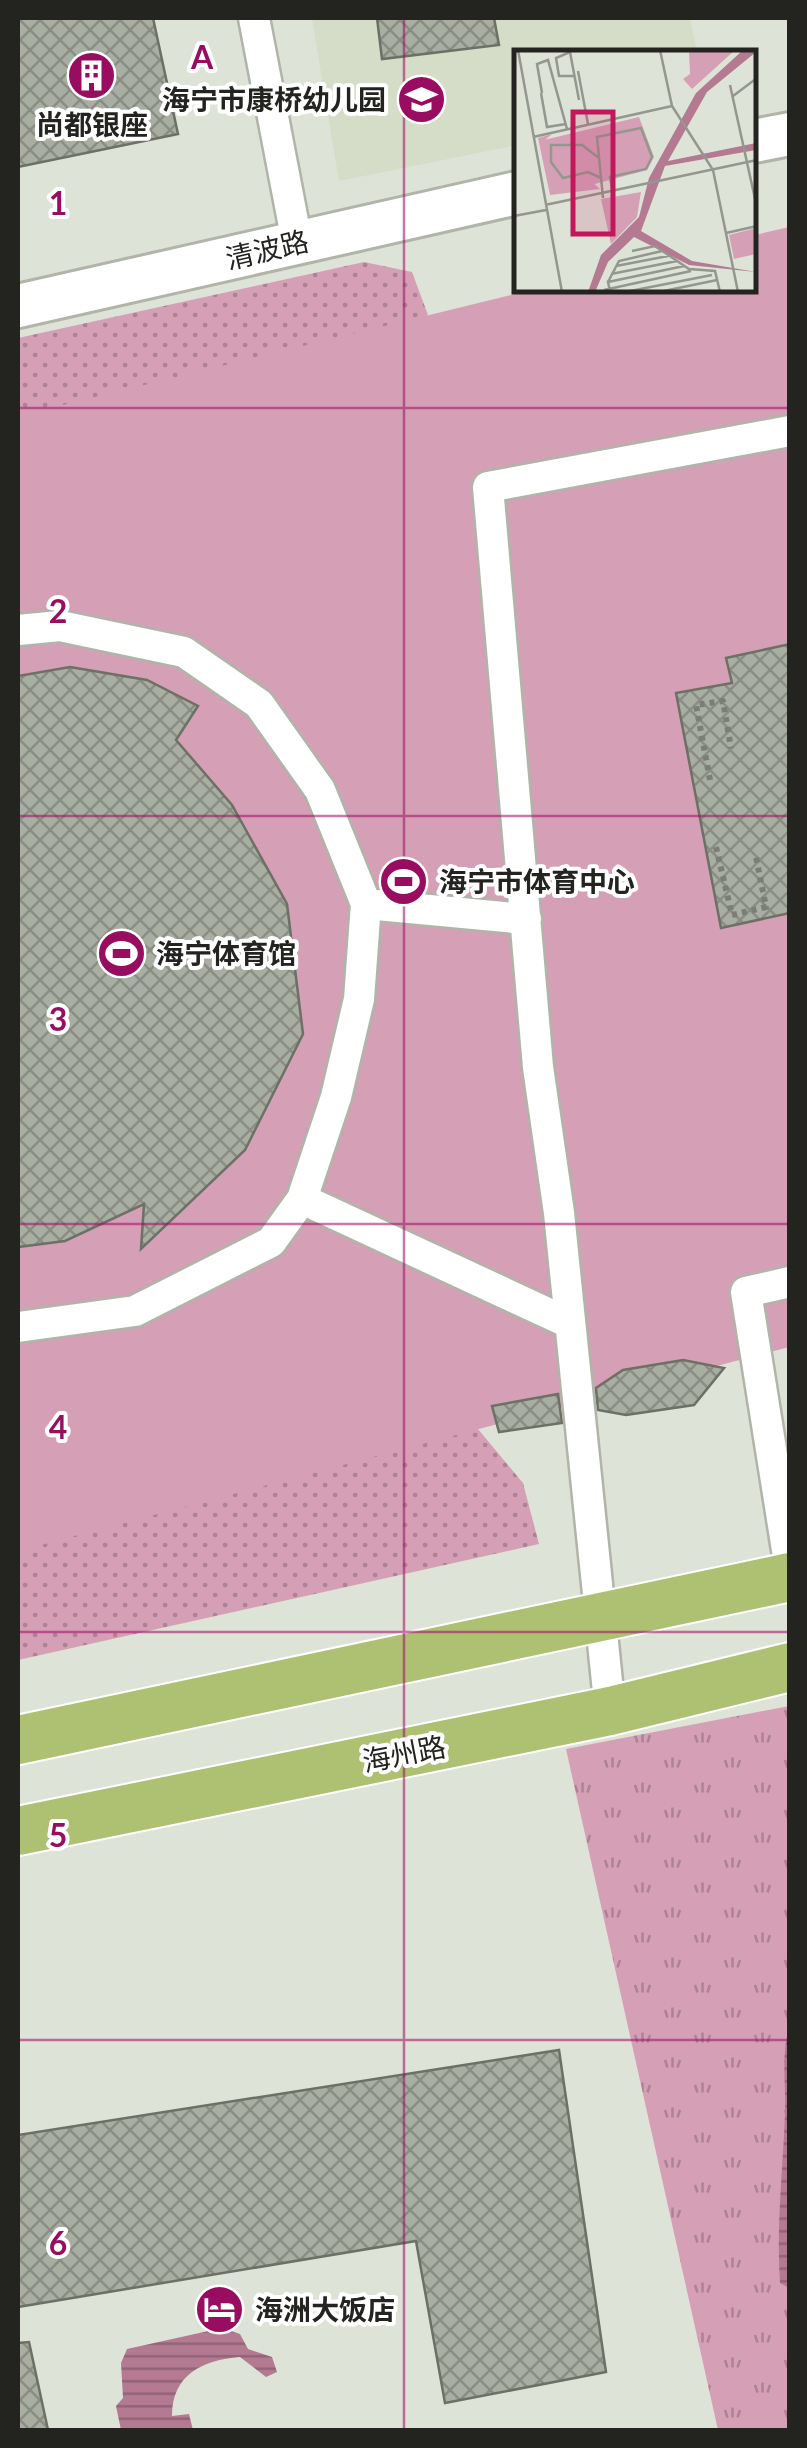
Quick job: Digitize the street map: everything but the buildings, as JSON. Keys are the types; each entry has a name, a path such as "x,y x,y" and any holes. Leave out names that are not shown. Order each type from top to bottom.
{"main road":[{"path":"18,1740 598,1618 790,1573"},
{"name":"海州路","path":"18,1831 610,1711 790,1667"}],"street":[{"path":"254,18 298,242"},
{"path":"757,141 790,134"},
{"name":"清波路","path":"18,306 514,195"},
{"path":"610,1711 526,920 488,487 790,431"},
{"path":"18,630 60,626 184,652 259,704 320,790 366,904 360,999 336,1097 302,1199 271,1242 135,1311 18,1327"},
{"path":"366,904 526,920"},
{"path":"302,1199 570,1322"},
{"path":"790,1282 746,1292 790,1573"}],"path":[{"path":"710,780 696,705 723,701 731,748"},
{"path":"716,847 732,915 766,907 756,857"}],"shaded area":[{"name":"海宁市康桥幼儿园","path":"312,18 690,18 697,50 514,50 514,146 339,181"},
{"path":"789,2028 789,2288 780,2283 779,2240 784,2059"},
{"path":"222,2328 240,2334 248,2349 272,2357 277,2372 266,2377 240,2357 202,2366 183,2380 173,2402 172,2416 189,2414 193,2430 121,2430 116,2406 123,2398 121,2363 127,2349"}],"green space":[{"name":"海宁市体育中心","path":"789,227 789,1347 18,1551 18,416 523,292 757,292 757,235"},
{"path":"364,262 412,272 428,315 18,555 18,338"},
{"path":"478,1429 523,1483 539,1544 18,1660 18,1456"},
{"path":"789,1706 789,2430 718,2430 566,1749"}],"place":[{"name":"尚都银座","path":"92,76"},
{"name":"海宁市康桥幼儿园","path":"421,99"},
{"name":"海宁市体育中心","path":"404,881"},
{"name":"海宁体育馆","path":"121,953"},
{"name":"海洲大饭店","path":"220,2309"}]}
